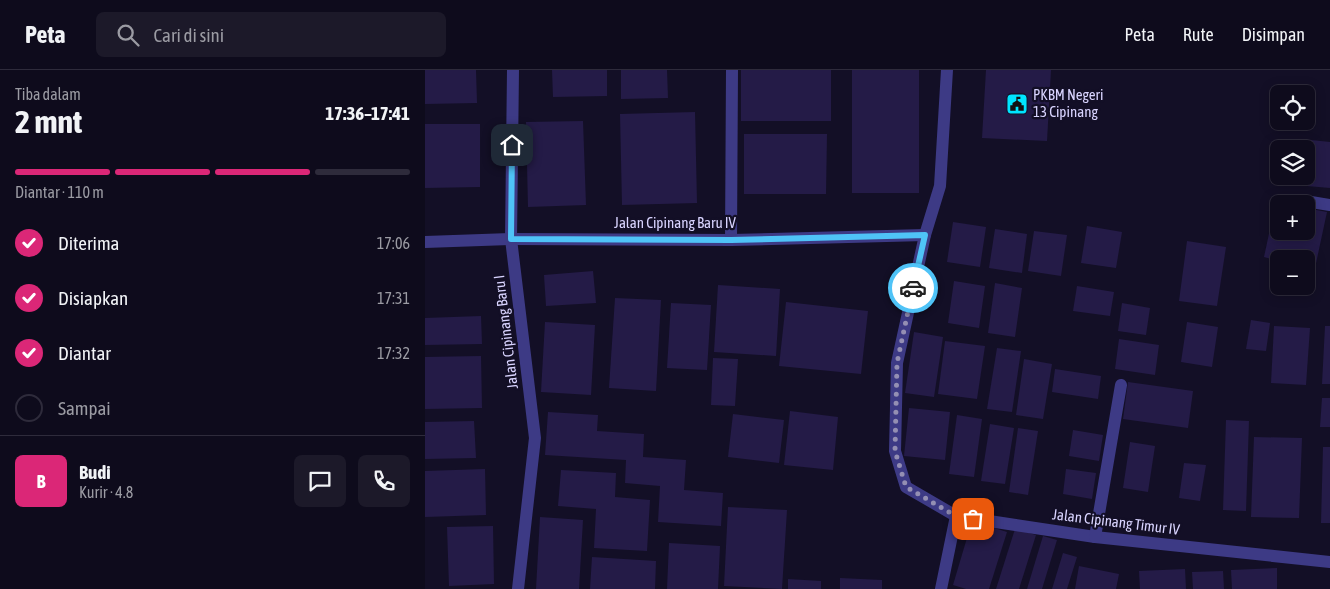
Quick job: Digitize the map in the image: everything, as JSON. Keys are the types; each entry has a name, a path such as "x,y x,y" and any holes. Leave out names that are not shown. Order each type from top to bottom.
{"street":[{"name":"Jalan Cipinang Baru I","path":"513,70 511,239 535,438 518,589"},
{"path":"731,240 732,70"},
{"path":"925,235 940,186 947,70"},
{"path":"1315,202 1330,204"},
{"name":"Jalan Cipinang Baru IV","path":"425,242 511,239 731,240 925,235"},
{"name":"Jalan Cipinang Timur IV","path":"925,235 897,363 895,451 906,487 956,516 1095,537 1330,562"},
{"path":"1095,537 1121,385"},
{"path":"941,589 956,516"}],"building":[{"path":"425,70 476,70 477,103 425,104"},
{"path":"552,70 607,70 607,96 553,97"},
{"path":"621,70 667,70 668,98 621,99"},
{"path":"741,70 831,70 831,121 741,121"},
{"path":"852,70 919,70 919,193 852,193"},
{"name":"PKBM Negeri 13 Cipinang","path":"986,70 1051,70 1047,141 982,138"},
{"path":"695,112 697,203 622,205 620,114"},
{"path":"583,121 586,205 528,207 526,122"},
{"path":"425,124 480,124 480,187 425,188"},
{"path":"744,134 827,134 826,194 744,194"},
{"path":"1315,140 1330,142 1330,188 1307,186 1315,185"},
{"path":"1315,210 1327,212 1315,268 1315,250 1270,250 1270,259 1264,257 1270,229 1270,240 1315,240"},
{"path":"953,222 986,227 980,267 947,262"},
{"path":"1087,226 1122,232 1116,268 1081,263"},
{"path":"995,229 1027,234 1022,273 989,268"},
{"path":"1034,231 1067,235 1061,276 1028,271"},
{"path":"1187,241 1226,247 1217,306 1179,301"},
{"path":"593,271 596,303 546,306 544,275"},
{"path":"954,281 985,286 979,328 948,323"},
{"path":"995,283 1022,288 1015,337 988,333"},
{"path":"718,285 780,289 776,356 714,352"},
{"path":"1077,286 1114,292 1110,316 1073,311"},
{"path":"615,298 661,300 656,391 609,388"},
{"path":"786,302 868,311 861,374 779,366"},
{"path":"671,303 711,305 707,370 667,368"},
{"path":"1122,303 1150,308 1146,335 1118,331"},
{"path":"481,316 482,344 425,345 425,318"},
{"path":"1251,320 1270,323 1266,351 1246,349"},
{"path":"545,322 595,325 591,395 541,392"},
{"path":"1187,322 1218,327 1212,367 1181,362"},
{"path":"1274,326 1310,328 1306,385 1271,383"},
{"path":"1325,326 1330,326 1330,384 1322,384"},
{"path":"914,332 943,337 934,397 905,393"},
{"path":"1119,339 1159,345 1155,375 1115,369"},
{"path":"945,341 985,346 977,399 938,394"},
{"path":"997,348 1021,351 1012,412 987,409"},
{"path":"481,356 482,408 425,409 425,357"},
{"path":"713,358 738,359 735,406 711,405"},
{"path":"1024,359 1052,364 1043,419 1016,415"},
{"path":"1055,369 1101,376 1098,399 1052,392"},
{"path":"1128,382 1193,391 1188,428 1123,419"},
{"path":"1322,398 1330,398 1330,427 1320,427"},
{"path":"909,408 950,412 945,460 904,456"},
{"path":"790,411 838,417 833,470 784,465"},
{"path":"548,412 598,415 597,431 644,434 643,457 686,460 684,490 723,493 721,526 658,522 660,486 625,483 626,460 545,455"},
{"path":"733,414 784,420 779,463 728,457"},
{"path":"957,415 982,419 974,477 949,474"},
{"path":"1226,420 1249,421 1246,511 1223,510"},
{"path":"474,421 476,458 425,459 425,422"},
{"path":"990,424 1014,428 1005,484 981,481"},
{"path":"1018,428 1038,431 1028,495 1009,492"},
{"path":"1073,430 1103,435 1099,461 1069,456"},
{"path":"1254,437 1302,438 1299,518 1251,517"},
{"path":"1130,442 1155,446 1148,492 1123,488"},
{"path":"1323,447 1330,447 1330,523 1321,523"},
{"path":"1184,463 1206,465 1200,501 1179,498"},
{"path":"485,469 486,515 425,517 425,471"},
{"path":"1066,469 1096,473 1092,499 1063,494"},
{"path":"561,470 616,473 615,497 650,500 647,551 594,548 596,509 558,506"},
{"path":"728,507 787,510 782,589 724,586"},
{"path":"540,517 583,520 579,589 536,589"},
{"path":"972,521 1007,532 989,589 966,589 953,585"},
{"path":"493,526 494,584 449,586 447,527"},
{"path":"1015,529 1036,535 1019,589 996,589"},
{"path":"1043,536 1057,540 1042,589 1027,589"},
{"path":"669,543 720,546 718,589 667,589"},
{"path":"1063,553 1077,557 1067,589 1052,589"},
{"path":"592,557 656,561 655,589 590,589"},
{"path":"1079,566 1119,574 1116,589 1075,589"},
{"path":"1277,568 1277,589 1232,589 1231,570"},
{"path":"1185,569 1186,589 1140,589 1139,571"},
{"path":"1223,571 1224,589 1193,589 1192,572"},
{"path":"840,578 882,580 882,589 840,589"},
{"path":"788,579 821,581 821,589 788,589"}],"way so far":[{"path":"913,288 897,363 895,451 898,464 906,487 956,516 973,519"}],"place":[{"name":"PKBM Negeri 13 Cipinang","path":"1017,104"}],"route":[{"path":"512,145 511,239 731,240 925,235 913,288"}]}
